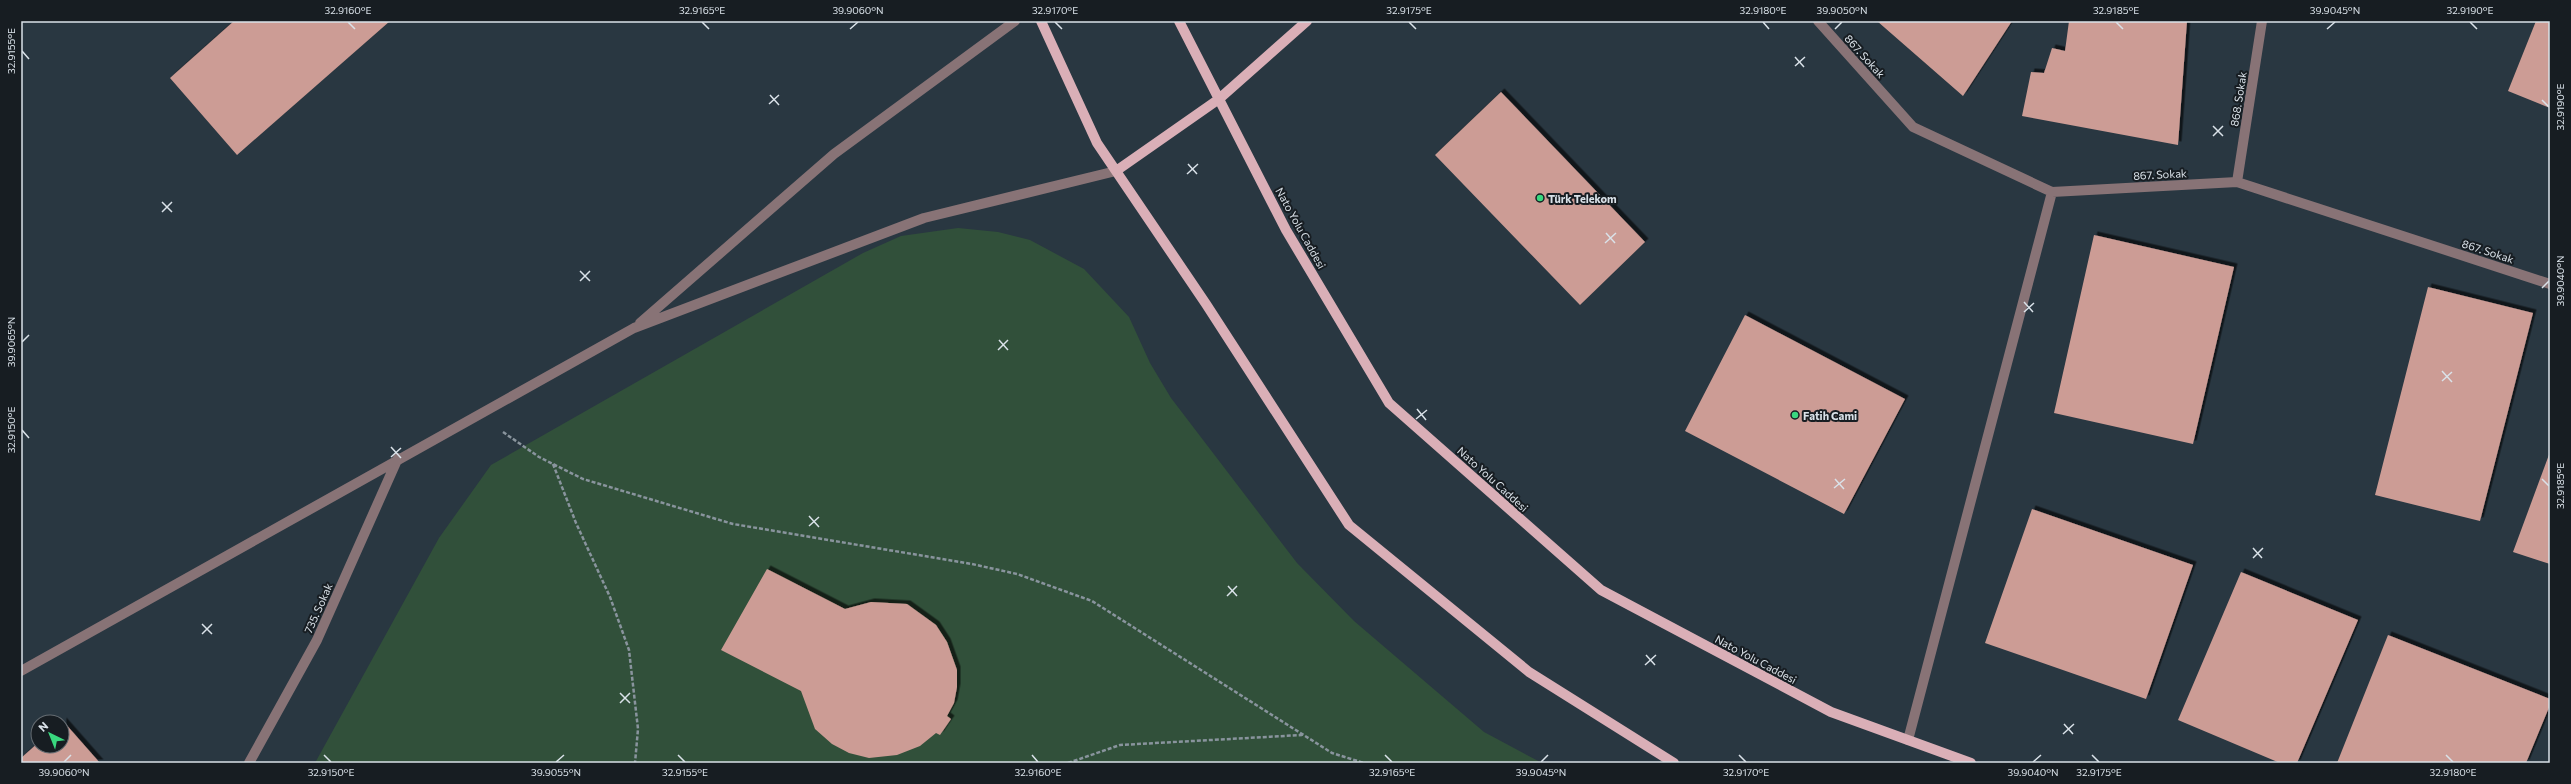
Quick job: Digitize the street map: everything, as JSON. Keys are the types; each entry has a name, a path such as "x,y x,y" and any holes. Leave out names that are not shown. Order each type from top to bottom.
{"main road":[{"path":"1041,21 1097,143 1206,304 1349,525 1529,672 1674,763"},
{"name":"Nato Yolu Caddesi","path":"1179,21 1286,230 1390,403 1601,590 1831,712 1971,763"},
{"path":"1116,171 1219,99 1307,21"}],"street":[{"path":"634,328 834,154 1015,21"},
{"name":"867. Sokak","path":"1818,21 1913,128 2052,192 2237,182 2550,284"},
{"name":"868. Sokak","path":"2237,182 2262,21"},
{"path":"21,671 398,458 634,328 924,218 1116,171"},
{"path":"1908,740 2052,192"},
{"name":"735. Sokak","path":"249,763 317,640 398,458"}],"path":[{"path":"478,414 538,457 583,479 733,524 972,564 1017,574 1092,601 1332,753 1364,763"},
{"path":"553,464 576,523 610,597 629,650 638,729 635,763"},
{"path":"1068,763 1120,745 1303,734"}],"green space":[{"path":"958,228 998,232 1030,240 1084,269 1129,317 1150,363 1171,398 1297,563 1354,621 1484,732 1542,763 315,763 439,538 491,465 863,253 901,236"}],"building":[{"path":"234,21 390,21 237,155 170,78"},
{"path":"1877,21 2012,21 1963,96"},
{"path":"2069,21 2187,21 2178,145 2022,116 2031,72 2044,73 2052,48 2065,51"},
{"path":"2536,21 2550,21 2550,108 2508,91"},
{"name":"Türk Telekom","path":"1501,92 1645,242 1580,305 1435,155"},
{"path":"2094,235 2234,267 2193,444 2054,413"},
{"path":"2428,287 2533,313 2480,521 2375,495"},
{"name":"Fatih Cami","path":"1745,315 1905,399 1844,514 1685,431"},
{"path":"2550,452 2550,564 2513,552"},
{"path":"2032,509 2193,565 2146,699 1985,643"},
{"path":"767,569 845,609 871,602 907,604 936,625 947,642 957,670 957,687 954,703 947,716 951,719 940,735 936,733 920,746 897,755 869,758 849,753 832,744 815,729 801,691 721,650"},
{"path":"2241,572 2358,620 2297,763 2280,763 2178,720"},
{"path":"2388,635 2550,699 2550,705 2526,763 2337,763"},
{"path":"70,729 100,763 21,763 21,758 30,750 30,754 70,754"}],"place":[{"name":"Türk Telekom","path":"1540,198"},
{"name":"Fatih Cami","path":"1795,415"}]}
